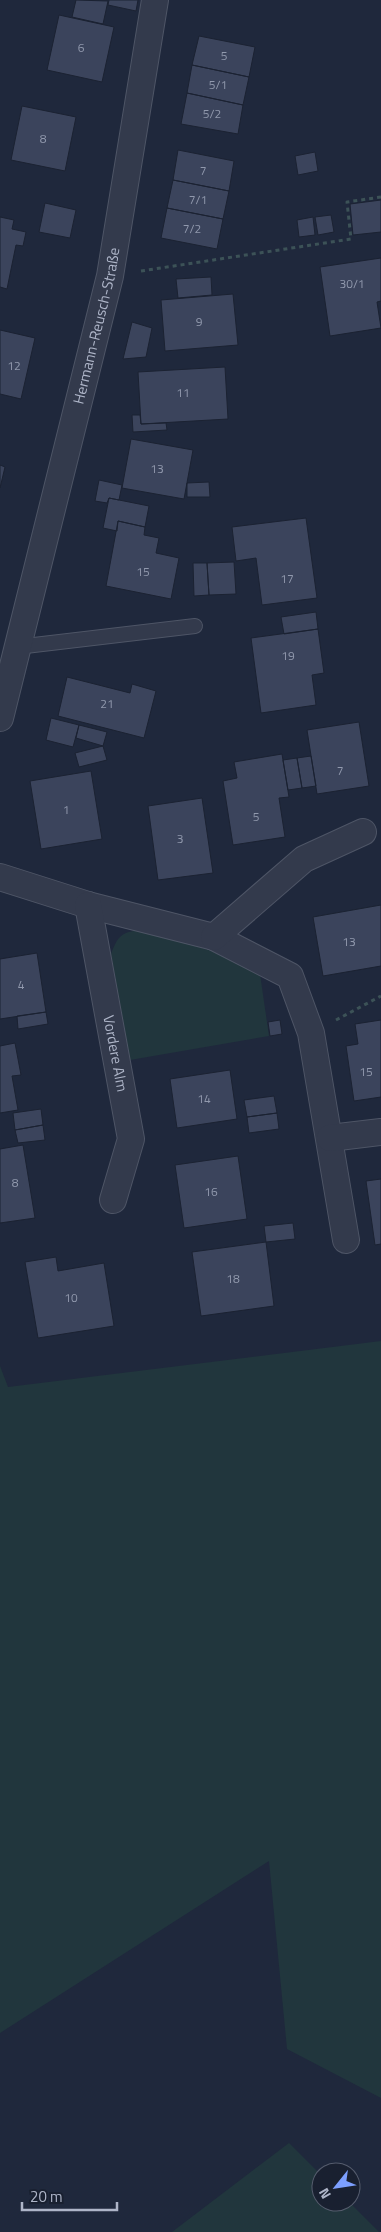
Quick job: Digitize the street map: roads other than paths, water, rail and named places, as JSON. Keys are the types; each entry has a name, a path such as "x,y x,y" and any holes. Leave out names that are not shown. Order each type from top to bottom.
{"street":[{"name":"Hermann-Reusch-Straße","path":"0,718 110,276 155,0"},
{"path":"214,937 304,859 363,832"},
{"path":"0,877 88,905 214,937 290,976 311,1033 346,1240"},
{"name":"Vordere Alm","path":"88,905 131,1139 113,1200"},
{"path":"330,1138 381,1132"}],"lane":[{"path":"17,647 195,626"}]}
